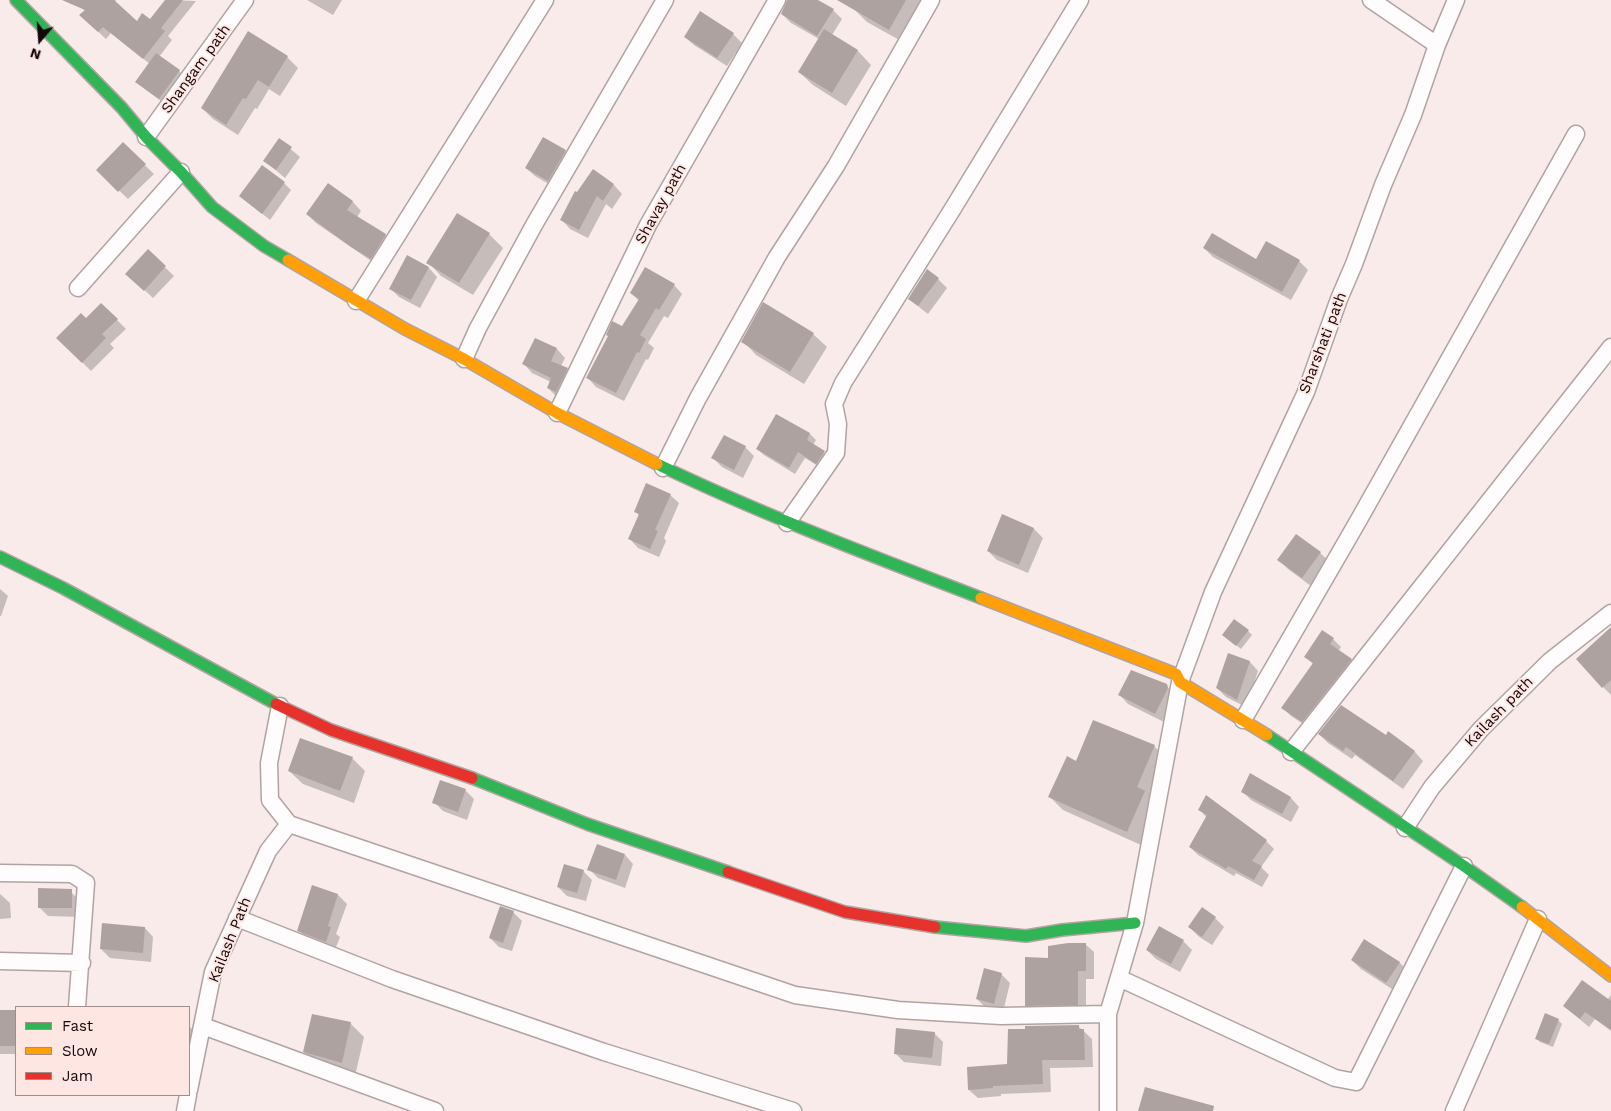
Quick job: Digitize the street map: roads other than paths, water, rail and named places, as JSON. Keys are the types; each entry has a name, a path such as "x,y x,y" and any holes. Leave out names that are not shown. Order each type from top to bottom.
{"street":[{"path":"16,0 122,108 146,137 212,207 257,241 405,329 464,359 556,413 663,468 787,523 1176,674 1180,682 1262,731 1464,866 1538,919 1611,976"},
{"name":"Shangam path","path":"146,137 246,0"},
{"path":"356,300 544,0"},
{"path":"464,359 478,328 534,225 665,0"},
{"name":"Shavay path","path":"556,413 648,225 777,0"},
{"path":"663,468 698,398 778,257 836,166 930,0"},
{"path":"787,523 836,453 838,424 834,404 843,382 1080,0"},
{"path":"1371,0 1437,45"},
{"name":"Sharshati path","path":"1108,1111 1108,1014 1135,924 1180,682 1213,592 1306,392 1383,185 1413,115 1437,45 1456,0"},
{"path":"1243,720 1576,134"},
{"path":"78,288 181,172"},
{"path":"1291,752 1611,347"},
{"path":"0,557 63,588 280,706 331,730 456,771 587,824 845,912 938,928 1026,936 1062,930 1135,924"},
{"name":"Kailash path","path":"1405,828 1432,787 1481,729 1550,661 1611,613"},
{"path":"280,706 270,763 270,800 289,824 795,995 898,1010 1001,1016 1108,1014"},
{"name":"Kailash Path","path":"190,1070 203,1026 214,972 268,851 289,824"},
{"path":"1119,978 1335,1078 1356,1082 1464,866"},
{"path":"0,873 72,874 86,883 82,963 77,1006"},
{"path":"237,918 401,982 604,1052 793,1111"},
{"path":"1454,1111 1538,919"},
{"path":"0,961 82,963"},
{"path":"203,1026 435,1111"},
{"path":"185,1111 188,1096"}]}
